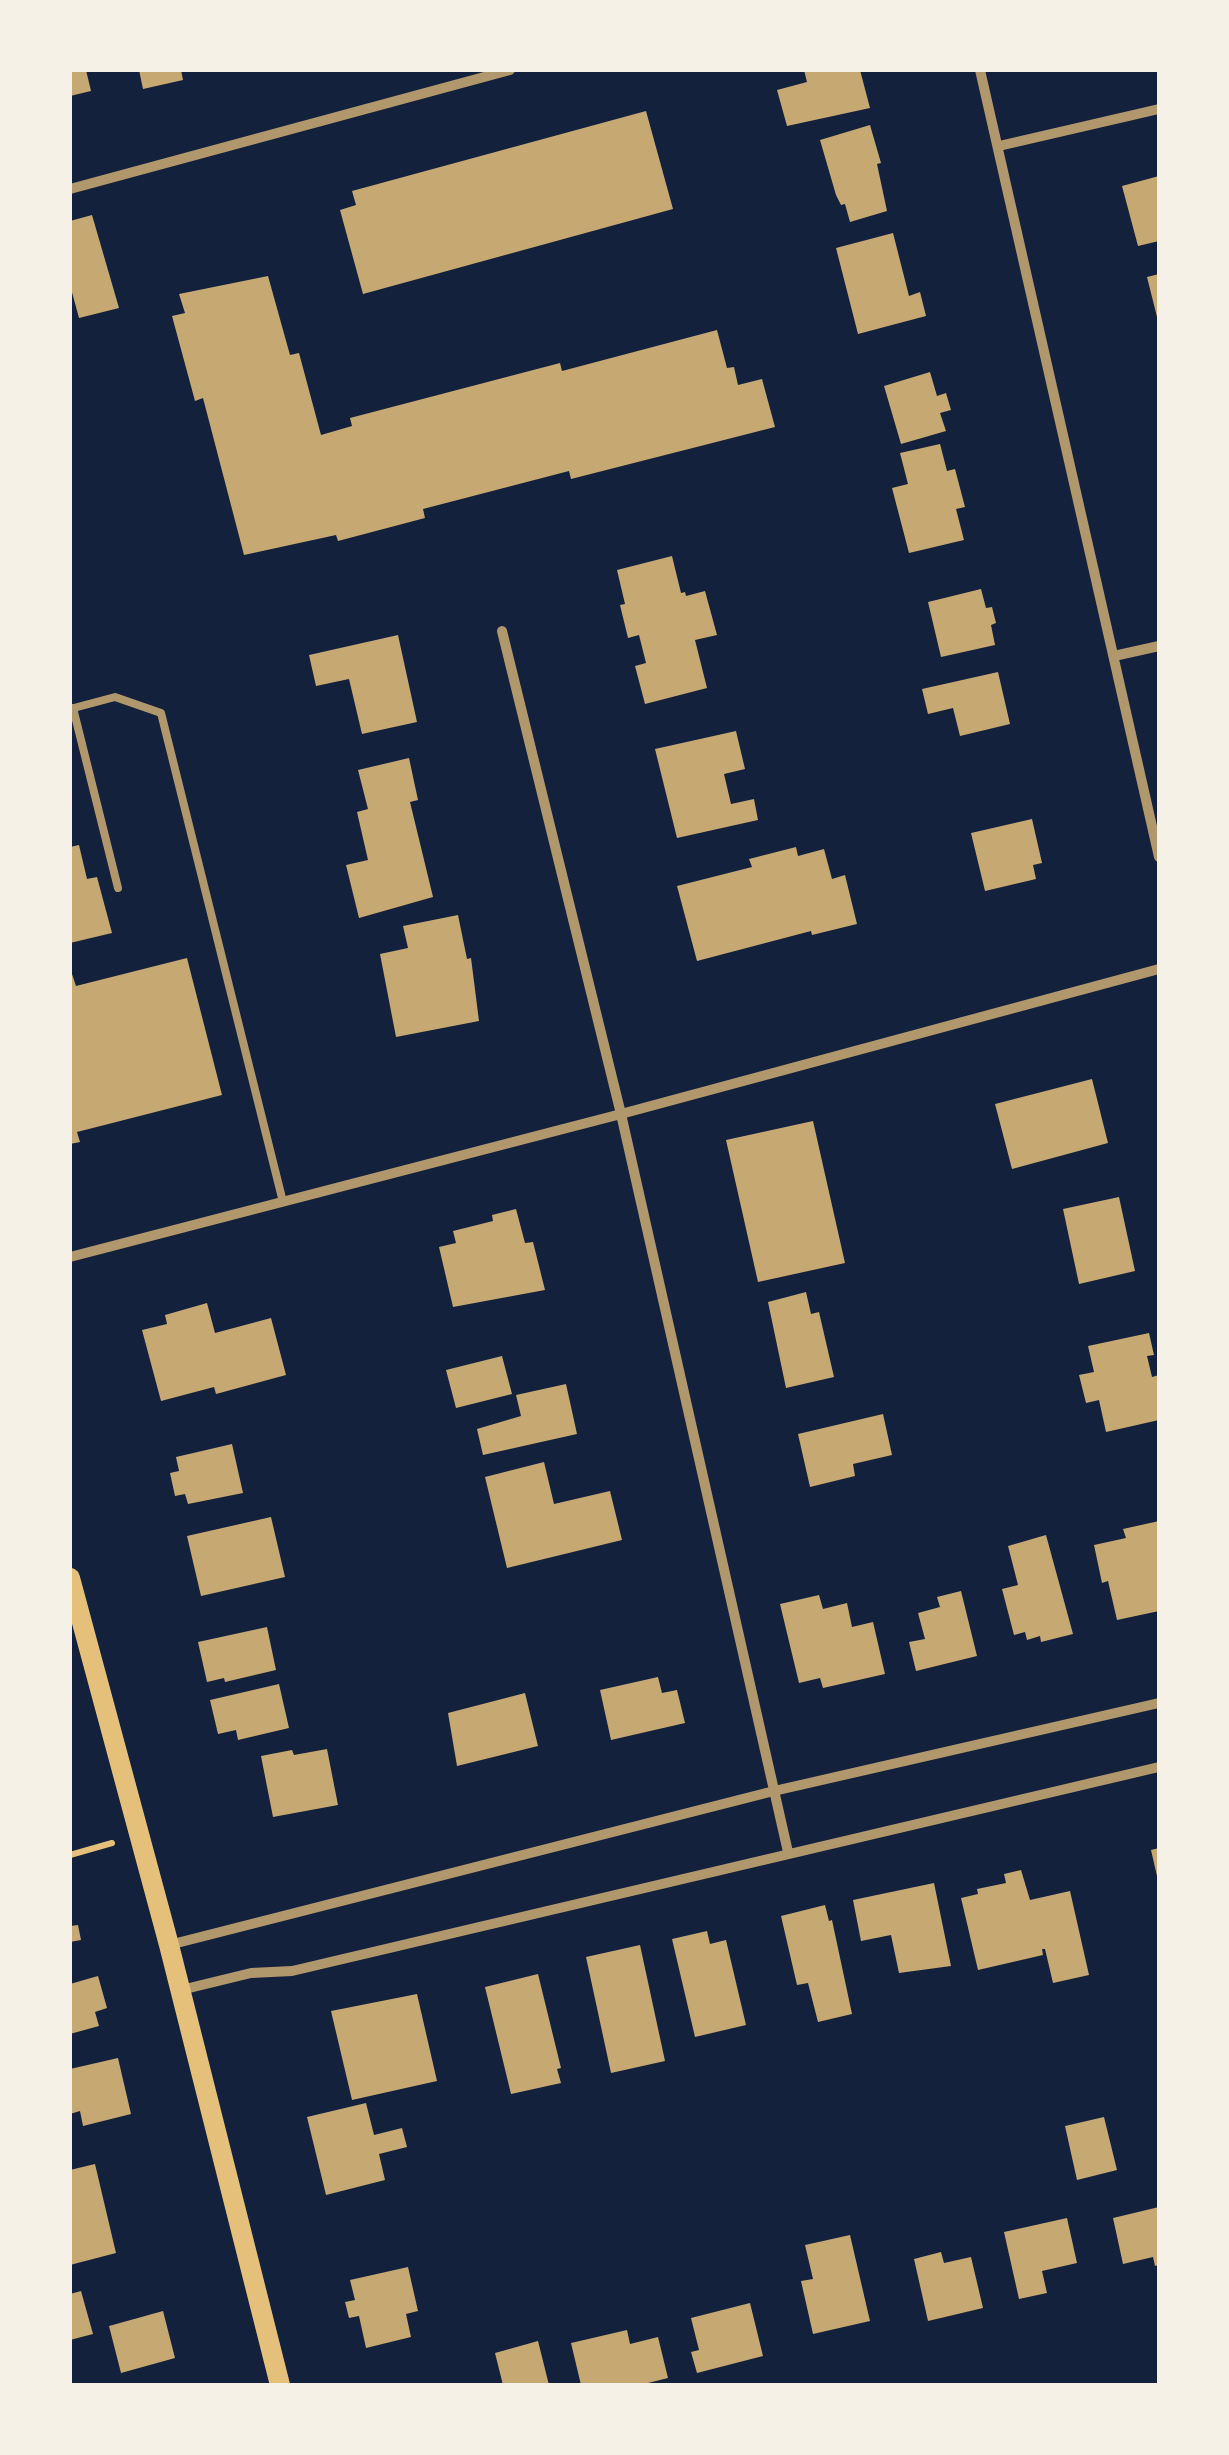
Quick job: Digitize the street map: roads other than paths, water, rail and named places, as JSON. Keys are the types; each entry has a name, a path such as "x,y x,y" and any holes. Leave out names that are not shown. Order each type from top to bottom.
{"main road":[{"path":"70,1578 169,1945 280,2385"}],"street":[{"path":"70,190 510,70"},
{"path":"980,70 1159,857"},
{"path":"999,146 1159,109"},
{"path":"502,631 621,1114 788,1852"},
{"path":"1114,656 1159,646"},
{"path":"70,1257 1159,969"},
{"path":"169,1945 774,1790 1159,1702"},
{"path":"180,1990 250,1973 292,1971 1159,1767"}],"lane":[{"path":"118,888 72,709 115,697 162,713 283,1202"}]}
